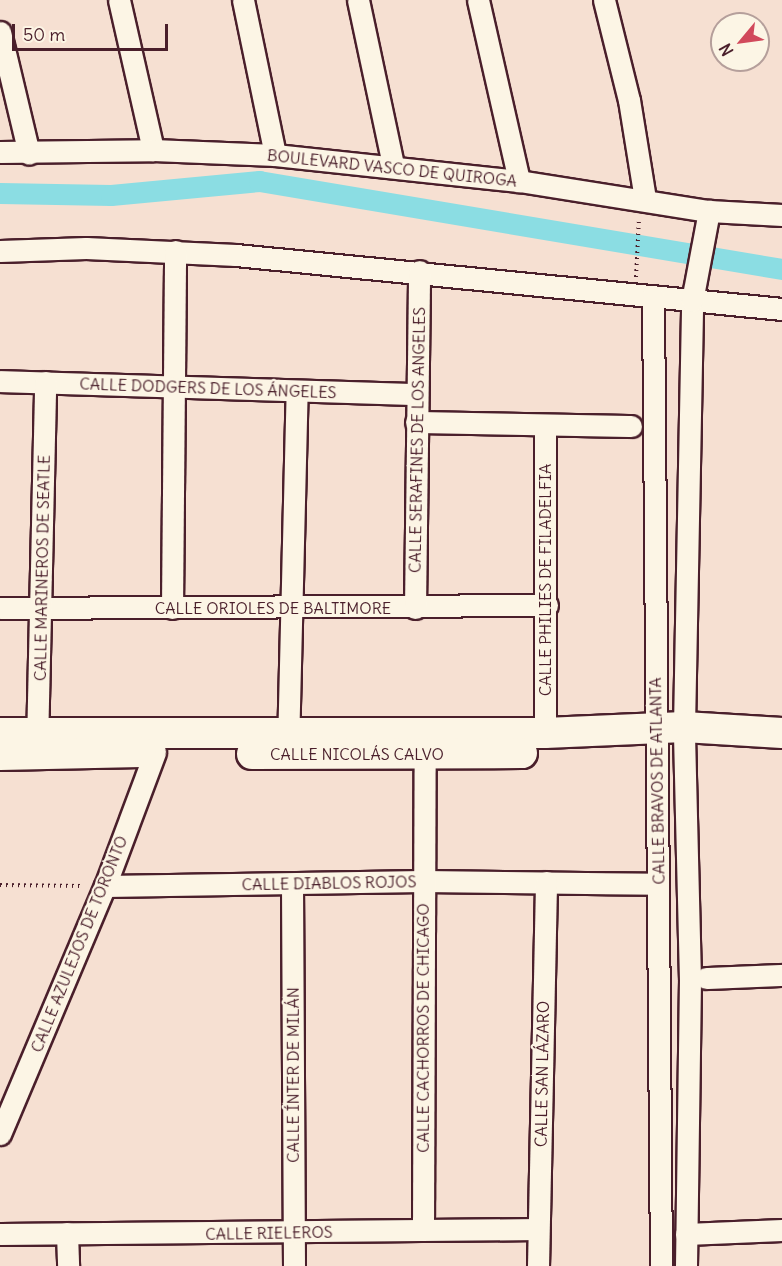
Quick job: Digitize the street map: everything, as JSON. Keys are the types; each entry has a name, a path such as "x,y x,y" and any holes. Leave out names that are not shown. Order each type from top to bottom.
{"street":[{"path":"119,0 153,150"},
{"path":"243,0 275,155"},
{"path":"358,0 393,165"},
{"path":"478,0 519,181"},
{"path":"604,0 629,100 645,199"},
{"path":"0,32 29,154"},
{"name":"BOULEVARD VASCO DE QUIROGA","path":"0,152 29,154 153,150 275,155 393,165 519,181 645,199 709,211 782,215"},
{"name":"CALLE BRAVOS DE ATLANTA","path":"661,1266 658,884 679,736 692,301 698,279 709,211"},
{"path":"0,251 175,251 419,271 782,309"},
{"path":"172,608 175,251"},
{"name":"CALLE SERAFINES DE LOS ANGELES","path":"415,608 419,271"},
{"name":"CALLE BRAVOS DE ATLANTA","path":"653,296 679,736 690,980 686,1266"},
{"name":"CALLE DODGERS DE LOS ÁNGELES","path":"0,381 417,394"},
{"name":"CALLE MARINEROS DE SEATLE","path":"37,743 43,607 45,382"},
{"path":"288,744 297,391"},
{"path":"416,422 631,426"},
{"name":"CALLE PHILIES DE FILADELFIA","path":"545,426 547,605 545,733"},
{"name":"CALLE ORIOLES DE BALTIMORE","path":"0,608 415,608 547,605"},
{"name":"CALLE NICOLÁS CALVO","path":"0,733 37,743 154,752 545,733 679,736 782,734"},
{"name":"CALLE NICOLÁS CALVO","path":"0,755 37,743 288,744 424,756 679,736"},
{"name":"CALLE AZULEJOS DE TORONTO","path":"0,1134 105,886 154,752"},
{"name":"CALLE CACHORROS DE CHICAGO","path":"423,1228 424,756"},
{"name":"CALLE DIABLOS ROJOS","path":"105,886 423,881 658,884"},
{"name":"CALLE SAN LÁZARO","path":"538,1266 546,882"},
{"name":"CALLE ÍNTER DE MILÁN","path":"292,884 294,1266"},
{"path":"706,978 782,975"},
{"name":"CALLE RIELEROS","path":"0,1234 294,1234 423,1228 538,1229"},
{"path":"686,1234 782,1230"},
{"path":"67,1233 68,1266"}],"path":[{"path":"637,272 640,223"},
{"path":"0,885 105,886"}],"waterway":[{"path":"0,193 111,195 259,181 782,269"}]}
